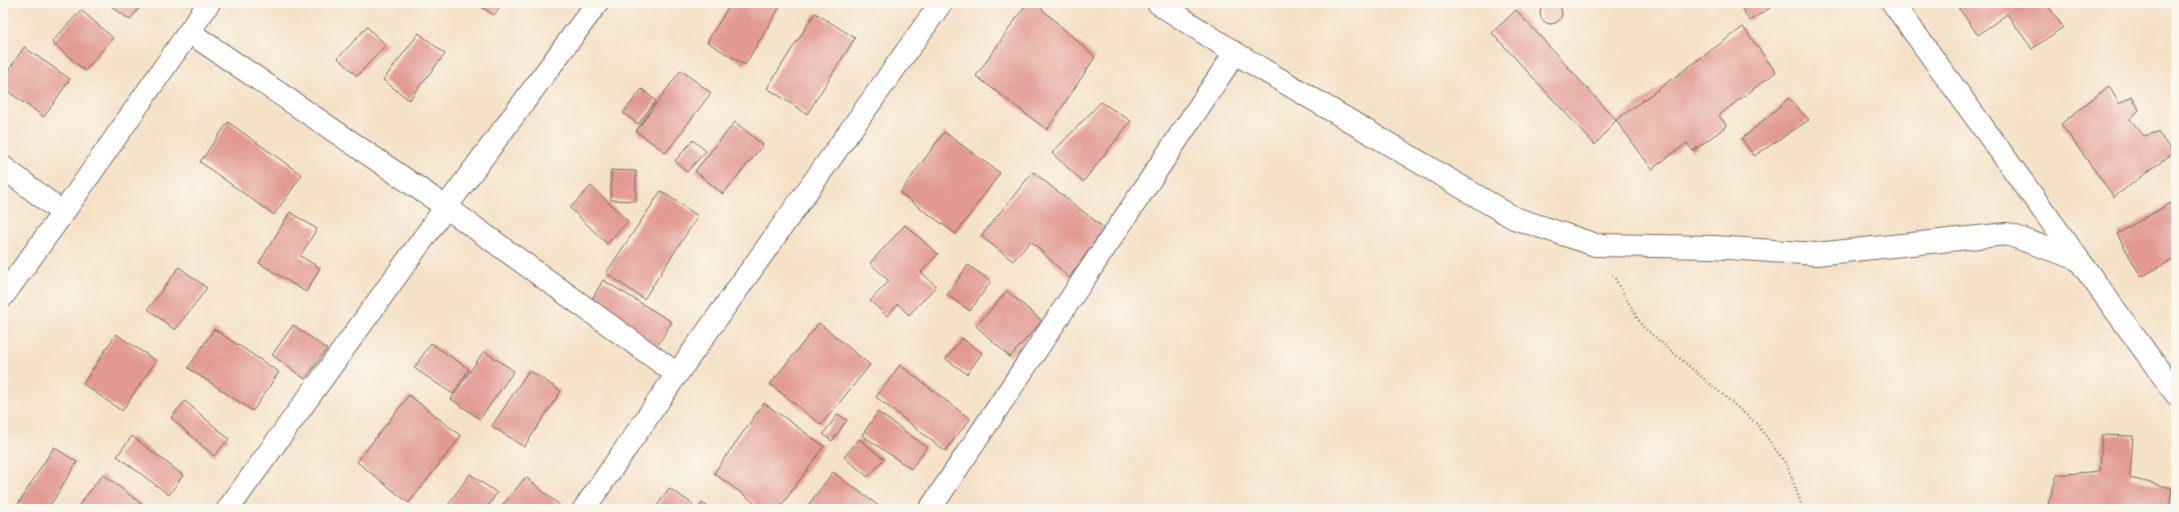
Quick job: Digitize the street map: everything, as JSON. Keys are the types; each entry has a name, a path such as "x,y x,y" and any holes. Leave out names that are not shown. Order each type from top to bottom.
{"street":[{"path":"3,296 63,213 209,3"},
{"path":"228,509 446,207 597,3"},
{"path":"584,509 677,374 941,3"},
{"path":"1158,3 1235,53 1514,218 1596,245 1714,246 1816,254 2007,234 2078,259"},
{"path":"1893,3 2176,394"},
{"path":"189,32 446,207 677,374"},
{"path":"930,509 1235,53"},
{"path":"3,167 63,213"}],"path":[{"path":"1596,245 1642,326 1757,424 1787,465 1803,509"}],"building":[{"path":"1551,2 1559,5 1562,13 1559,21 1551,24 1543,21 1540,13 1543,5"},
{"path":"107,3 143,3 130,20"},
{"path":"475,3 502,3 494,15"},
{"path":"731,3 782,3 745,65 707,42"},
{"path":"1027,3 1035,3 1095,57 1047,130 976,76"},
{"path":"1738,3 1777,3 1750,21"},
{"path":"1955,3 2046,3 2063,27 2032,49 2007,14 1978,35"},
{"path":"81,10 113,38 85,71 52,42"},
{"path":"1516,10 1616,120 1595,145 1492,33"},
{"path":"815,13 855,38 807,114 767,88"},
{"path":"367,27 386,45 357,76 338,58"},
{"path":"1743,27 1776,72 1719,115 1727,126 1693,151 1687,143 1652,169 1616,120"},
{"path":"419,33 445,54 409,100 383,80"},
{"path":"24,47 70,79 44,117 3,88 3,79"},
{"path":"681,70 711,93 666,153 636,131"},
{"path":"2109,86 2119,104 2132,96 2139,110 2130,119 2144,136 2158,132 2173,153 2114,197 2061,124"},
{"path":"642,89 656,101 638,124 623,113"},
{"path":"1789,98 1809,120 1754,156 1742,139"},
{"path":"1101,102 1131,121 1083,182 1052,153"},
{"path":"228,122 302,175 274,215 200,162"},
{"path":"735,122 763,145 723,194 695,171"},
{"path":"944,132 1000,173 956,234 900,193"},
{"path":"693,140 706,151 687,172 675,161"},
{"path":"611,170 636,171 636,201 611,200"},
{"path":"1033,172 1104,228 1069,278 1031,241 1013,261 981,236"},
{"path":"591,186 628,221 607,244 570,208"},
{"path":"661,191 698,216 644,299 606,273"},
{"path":"2176,200 2176,258 2141,277 2117,234"},
{"path":"290,212 317,229 300,256 320,268 306,292 259,263"},
{"path":"905,225 938,254 921,272 936,286 909,315 898,304 887,316 870,301 889,281 870,263"},
{"path":"968,265 991,281 970,311 947,295"},
{"path":"179,267 207,288 175,330 148,309"},
{"path":"603,280 672,322 657,346 589,305"},
{"path":"1007,291 1042,321 1010,357 976,326"},
{"path":"819,323 870,365 821,425 770,384"},
{"path":"293,325 327,349 305,379 272,355"},
{"path":"214,329 279,372 253,411 188,368"},
{"path":"116,334 156,361 122,411 83,384"},
{"path":"962,338 982,353 967,374 946,359"},
{"path":"431,343 469,369 453,394 414,368"},
{"path":"484,351 514,371 480,419 451,399"},
{"path":"900,365 970,419 945,451 876,397"},
{"path":"529,370 561,391 524,447 492,426"},
{"path":"409,395 461,436 409,503 357,462"},
{"path":"185,401 229,439 214,456 171,418"},
{"path":"764,403 824,446 779,509 763,509 714,473"},
{"path":"878,412 927,447 911,469 862,435"},
{"path":"838,414 847,420 832,441 823,434"},
{"path":"2102,435 2133,436 2130,478 2172,488 2169,509 2093,509 2048,504 2057,475 2100,471"},
{"path":"132,436 183,475 169,495 117,456"},
{"path":"859,439 884,459 868,477 844,457"},
{"path":"54,447 77,462 48,509 26,509 18,504"},
{"path":"833,472 880,507 878,509 805,509"},
{"path":"103,474 148,509 76,509"},
{"path":"470,474 497,493 486,509 445,509"},
{"path":"526,477 564,509 499,509"},
{"path":"669,488 693,504 689,509 655,509"},
{"path":"702,503 711,509 699,509"}]}
